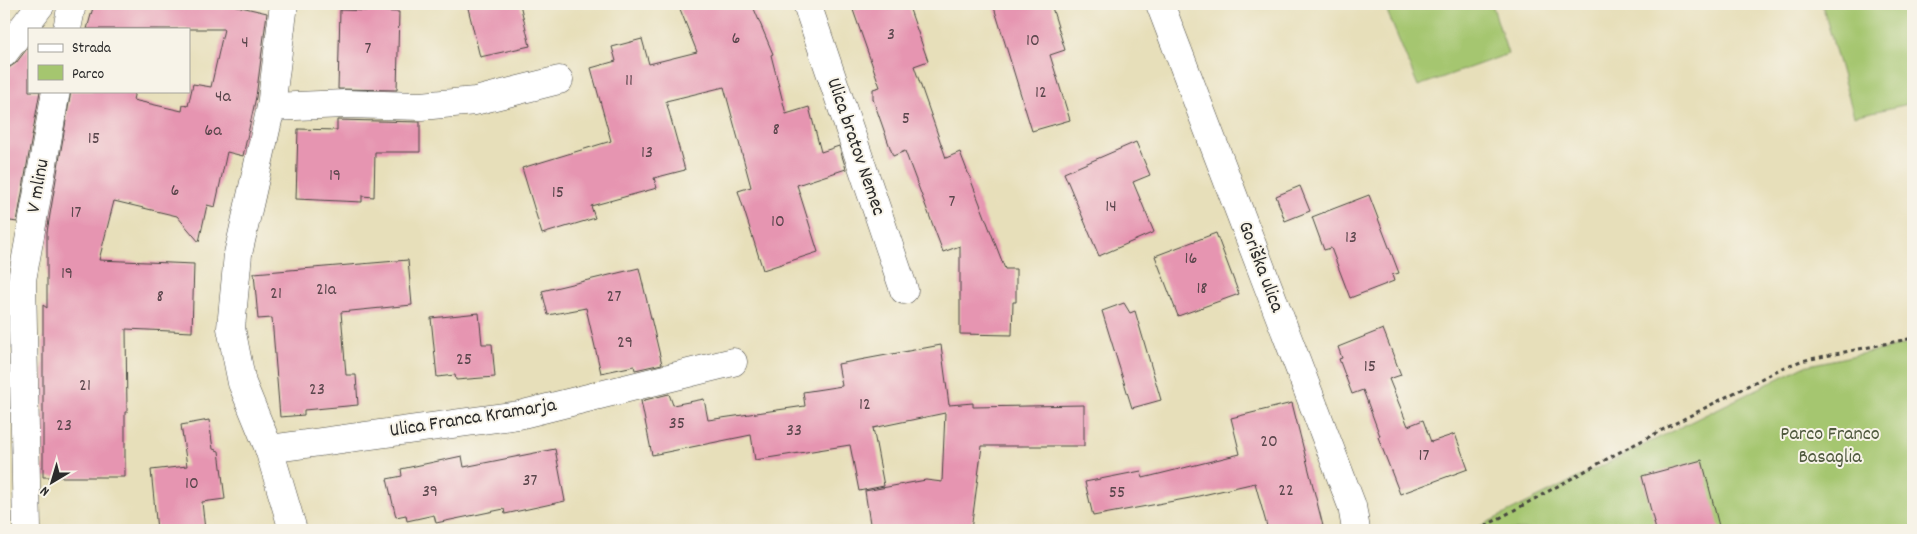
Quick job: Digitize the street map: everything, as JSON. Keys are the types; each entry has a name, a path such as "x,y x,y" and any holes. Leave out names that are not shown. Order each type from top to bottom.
{"street":[{"path":"4,53 41,4"},
{"path":"67,28 72,4"},
{"path":"284,4 270,106 238,254 231,328 242,383 269,449 293,530"},
{"name":"Ulica bratov Nemec","path":"807,4 904,290"},
{"name":"Goriška ulica","path":"1160,4 1352,506 1356,530"},
{"path":"270,106 345,104 421,106 475,101 559,80"},
{"name":"V mlinu","path":"28,530 22,280 56,92"},
{"name":"V mlinu","path":"4,305 22,280"},
{"name":"Ulica Franca Kramarja","path":"269,449 519,415 733,362"}],"path":[{"path":"1478,530 1616,454 1782,368 1801,361 1913,338"}],"green space":[{"path":"1384,4 1492,4 1508,54 1418,86"},
{"path":"1822,4 1913,4 1913,103 1854,116"},
{"name":"Parco Franco Basaglia","path":"1913,343 1913,530 1472,530 1804,366"}],"building":[{"path":"94,4 228,4 267,13 256,97 243,156 227,152 215,207 207,205 199,242 177,216 114,201 99,260 194,264 192,332 126,329 127,412 125,412 125,477 43,477 43,305 47,308 47,232 71,92 135,92 133,100 182,111 183,105 188,106 193,84 211,87 224,29 87,28"},
{"path":"467,4 520,4 530,46 480,57"},
{"path":"678,4 752,4 773,54 771,55 786,114 809,107 821,152 839,146 846,169 797,185 818,252 763,270 738,191 751,187 724,87 666,101 685,170 654,178 657,188 591,206 595,218 542,234 522,168 611,141 591,68 616,61 612,47 642,39 649,64 697,52"},
{"path":"870,4 908,4 928,61 914,66 946,158 960,152 1005,269 1016,269 1016,302 1013,302 1012,335 960,334 960,246 943,252 905,151 893,156 873,99 873,89 880,87 853,10"},
{"path":"993,4 1051,4 1065,50 1050,55 1070,120 1032,131"},
{"path":"340,10 399,12 397,90 338,89"},
{"path":"28,47 28,92 40,92 17,222 4,220 4,71 16,63"},
{"path":"337,120 420,122 420,152 375,152 374,197 362,196 362,202 296,199 298,129 337,130"},
{"path":"1136,142 1150,175 1133,182 1154,232 1099,256 1064,173"},
{"path":"1300,186 1310,211 1285,221 1276,196"},
{"path":"1369,195 1399,273 1392,275 1394,281 1350,298 1331,248 1324,250 1312,217"},
{"path":"1216,233 1239,294 1178,316 1155,256"},
{"path":"408,260 412,305 341,312 346,375 356,375 358,405 304,410 304,415 280,417 272,318 258,319 254,273"},
{"path":"639,268 662,364 635,370 634,366 601,373 586,308 548,315 542,291"},
{"path":"1124,303 1130,313 1135,311 1161,400 1132,408 1102,311"},
{"path":"479,313 482,344 492,344 495,377 456,380 455,375 437,377 431,318"},
{"path":"1383,329 1401,375 1389,379 1408,426 1423,420 1431,442 1455,434 1468,469 1400,494 1378,437 1380,436 1363,390 1352,394 1339,359 1342,358 1338,347"},
{"path":"941,345 949,405 973,403 973,407 1084,405 1084,446 982,446 971,530 871,530 865,491 926,480 942,482 945,413 873,428 884,486 859,491 850,445 755,460 751,435 652,455 641,401 669,394 673,405 704,399 708,420 805,406 803,392 842,386 838,364"},
{"path":"1292,403 1324,530 1268,530 1255,483 1190,498 1093,516 1085,482 1141,471 1143,478 1240,454 1231,418"},
{"path":"209,420 213,449 219,451 225,499 202,502 205,530 157,530 151,470 187,466 181,425"},
{"path":"555,449 565,501 505,514 504,509 436,523 434,515 407,521 406,515 396,517 387,479 402,476 401,469 462,456 464,467"},
{"path":"1702,460 1720,530 1656,530 1642,476"}]}
